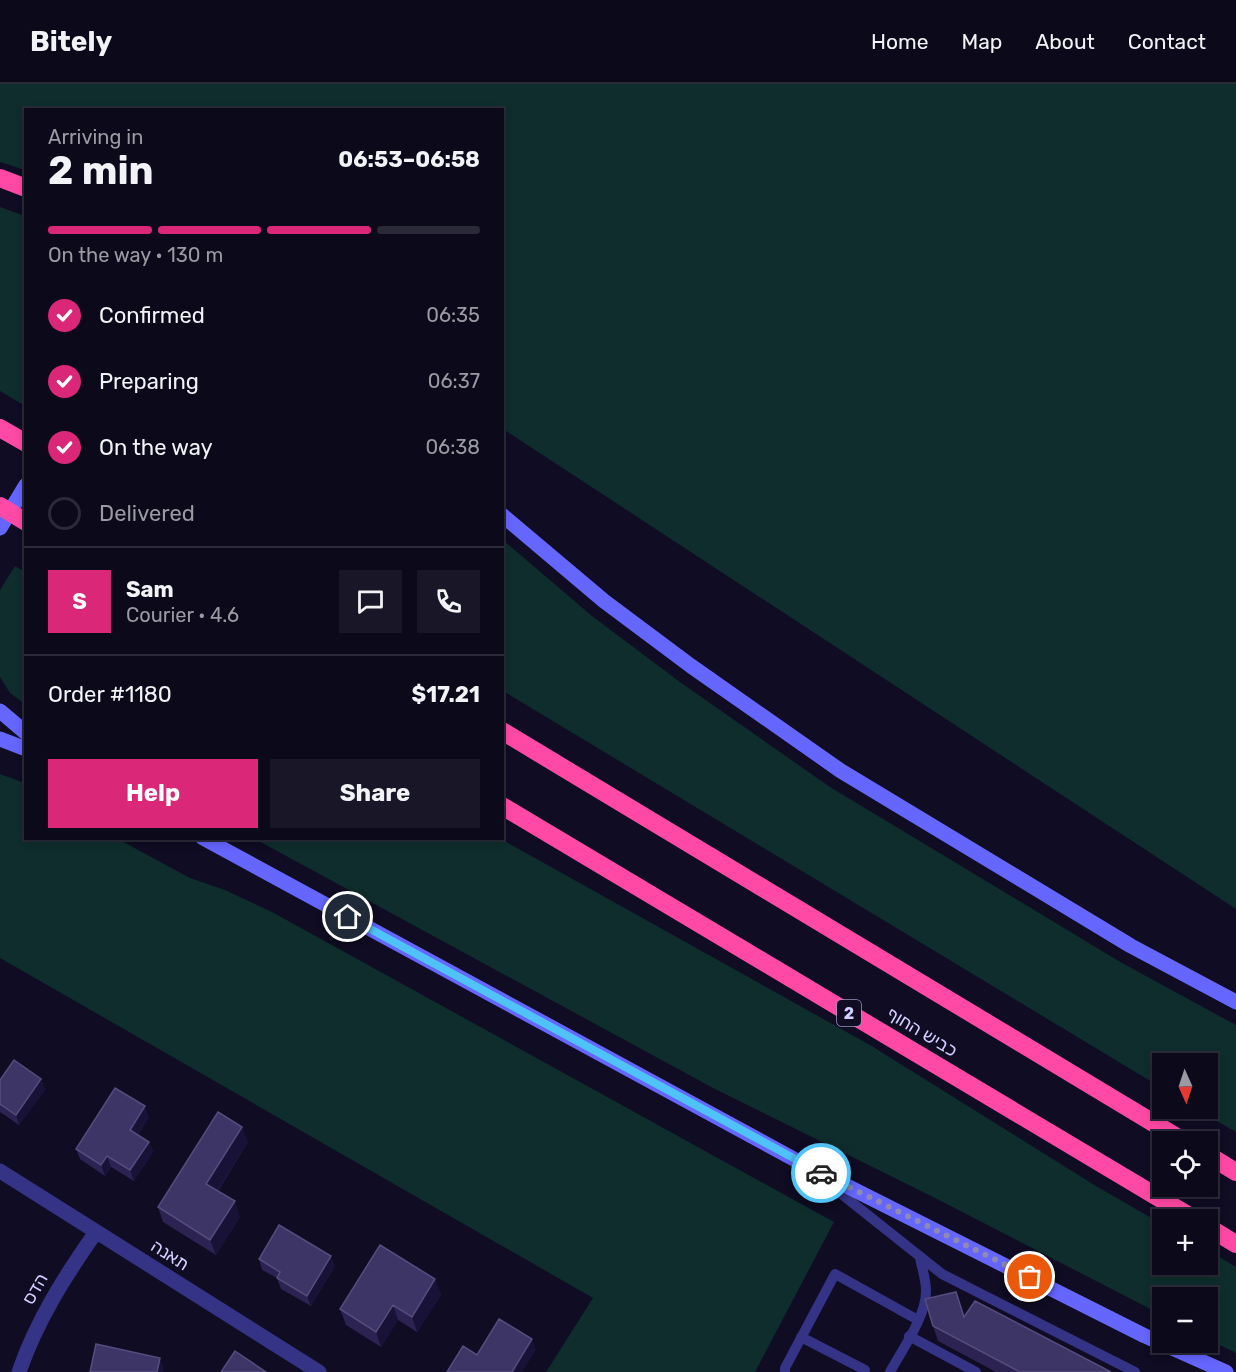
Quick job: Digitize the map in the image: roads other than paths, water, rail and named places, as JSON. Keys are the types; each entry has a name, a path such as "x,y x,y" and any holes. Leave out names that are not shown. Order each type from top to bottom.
{"highway":[{"path":"0,178 24,187"},
{"path":"0,428 24,442"},
{"path":"0,506 24,521"},
{"path":"504,731 1167,1131"},
{"name":"כביש החוף","path":"504,807 1178,1209"},
{"path":"1218,1161 1236,1172"},
{"path":"1218,1233 1236,1244"}],"main road":[{"path":"0,528 24,488"},
{"path":"504,517 613,608 691,666 841,771 1131,946 1236,1002"},
{"path":"0,711 24,732"},
{"path":"0,739 24,748"},
{"path":"207,840 803,1164 1145,1336 1226,1372"},
{"path":"1145,1336 1203,1372"}],"street":[{"name":"תאנה","path":"0,1172 319,1372"},
{"name":"הדס","path":"19,1372 48,1305 96,1232"}],"lane":[{"path":"803,1164 942,1274 1136,1372"},
{"path":"890,1372 918,1320 926,1299 927,1287 920,1258"},
{"path":"785,1372 785,1368 835,1274 918,1320"},
{"path":"909,1336 976,1372"},
{"path":"801,1337 865,1370"}]}
